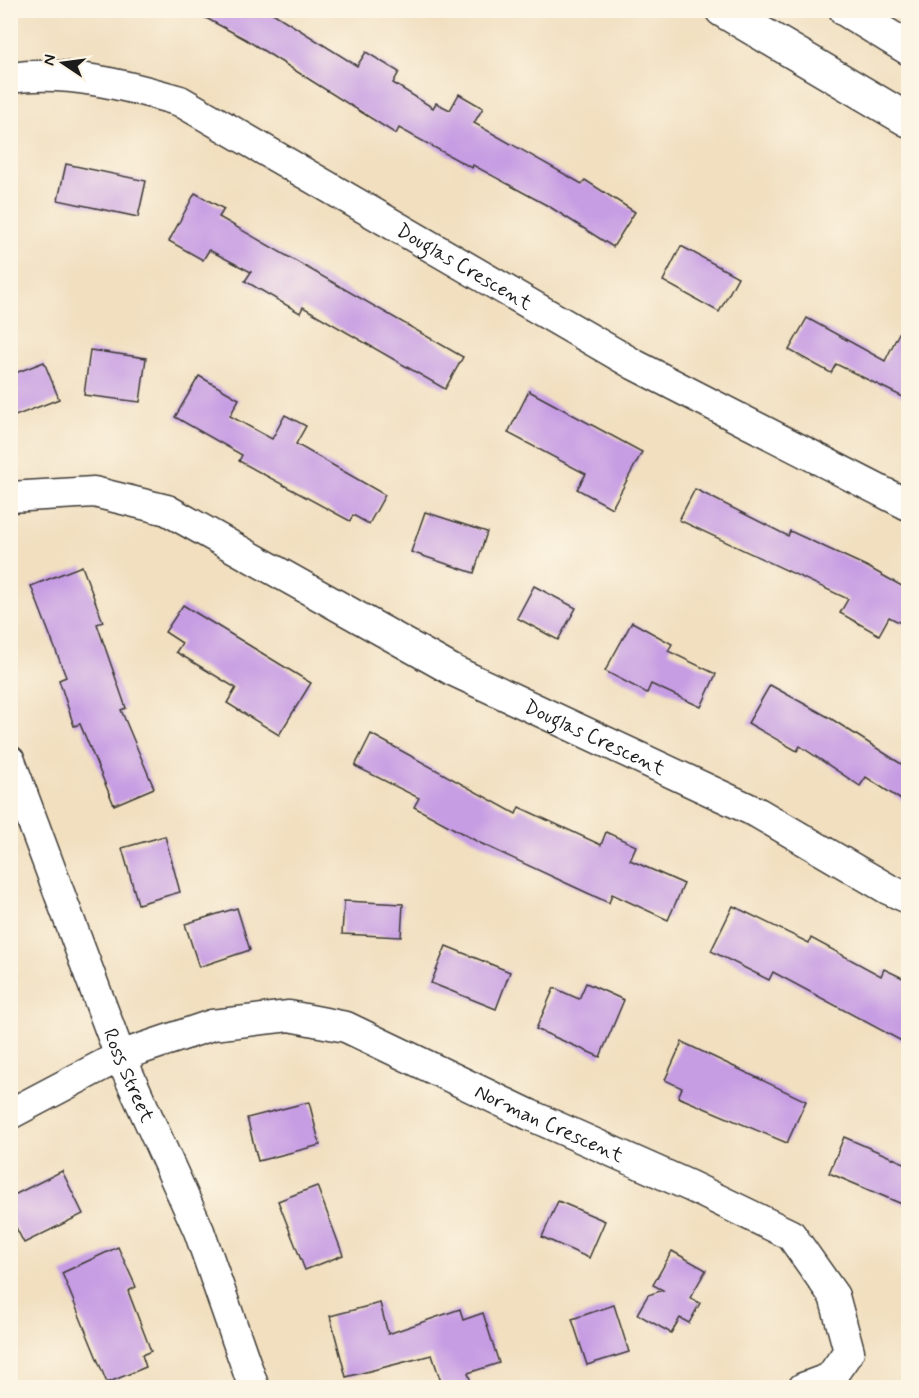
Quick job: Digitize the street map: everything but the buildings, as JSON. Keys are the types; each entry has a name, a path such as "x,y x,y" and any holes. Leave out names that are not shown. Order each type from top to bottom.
{"main road":[{"path":"722,10 909,120"},
{"path":"846,10 909,48"}],"street":[{"name":"Douglas Crescent","path":"10,78 31,75 120,83 180,101 370,209 635,365 909,505"},
{"name":"Douglas Crescent","path":"10,497 94,492 167,510 454,671 758,813 888,889 909,898"},
{"name":"Ross Street","path":"10,761 120,1056 199,1231 254,1388"},
{"name":"Norman Crescent","path":"120,1056 212,1025 289,1016 346,1027 530,1116 690,1186 791,1235 834,1296 849,1352 830,1378 803,1388"},
{"path":"10,1114 120,1056"}]}
